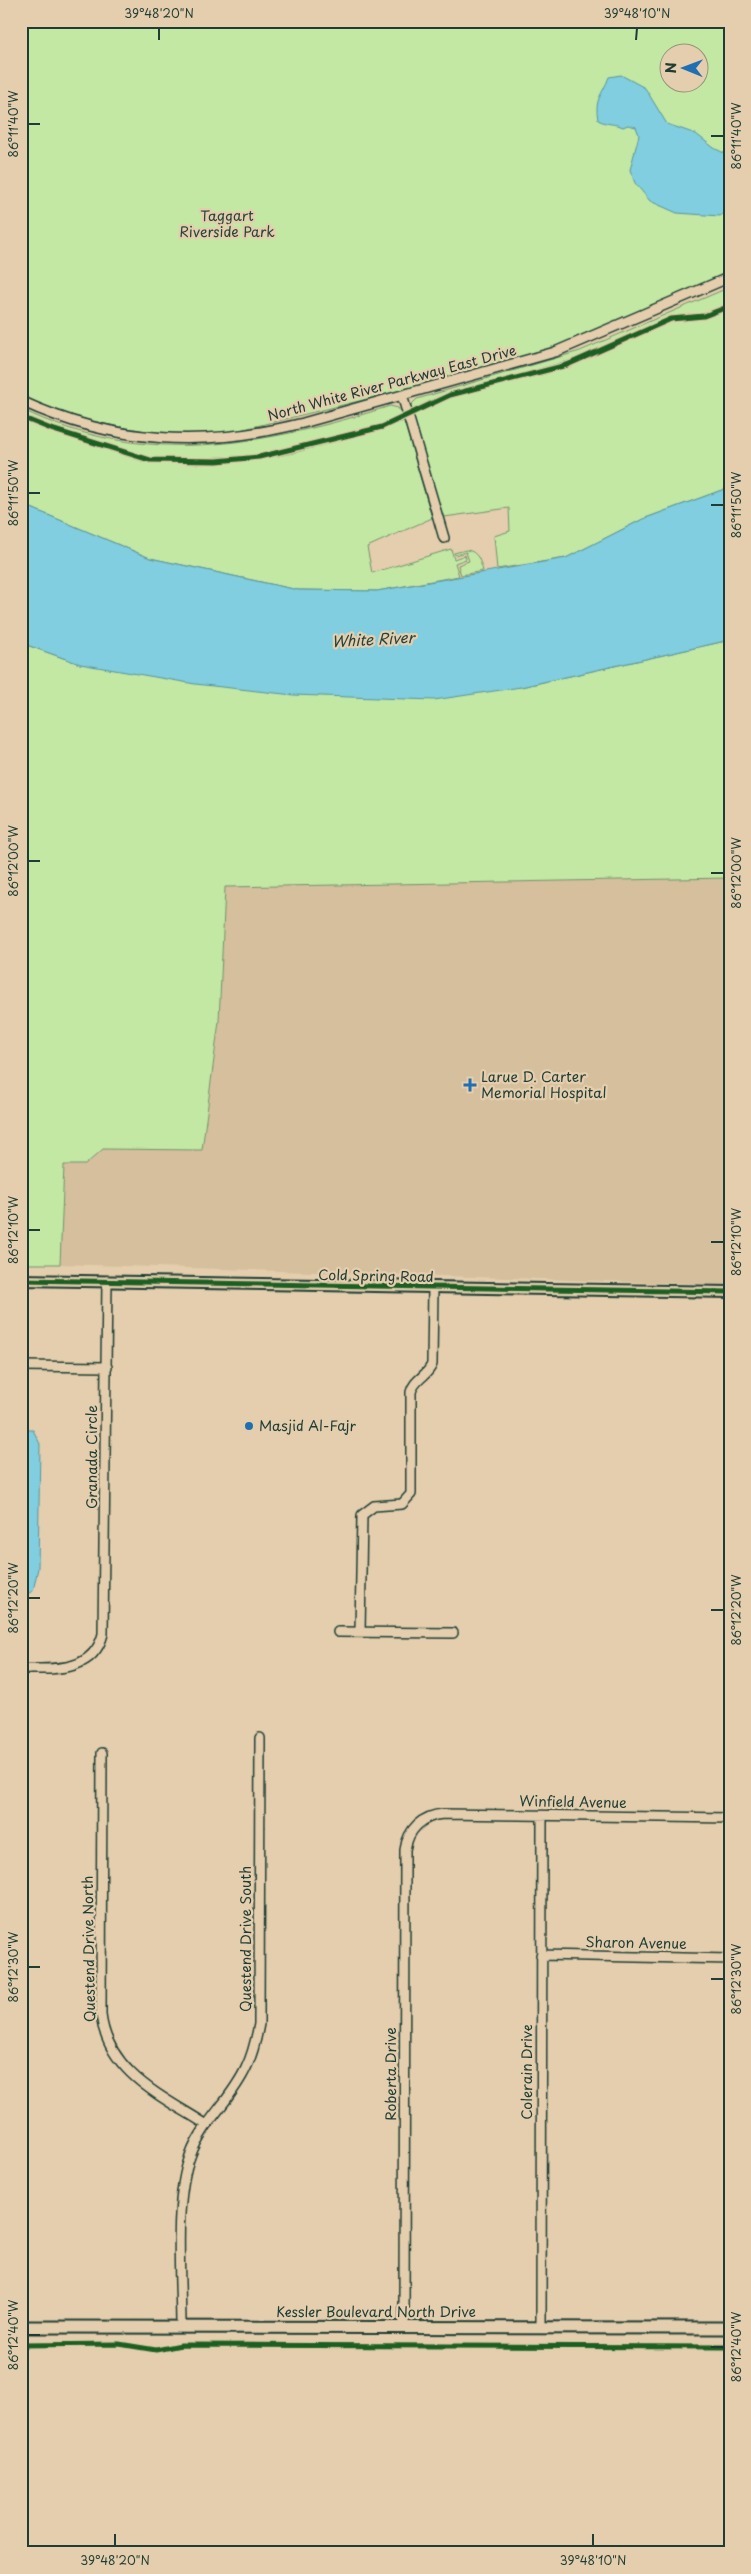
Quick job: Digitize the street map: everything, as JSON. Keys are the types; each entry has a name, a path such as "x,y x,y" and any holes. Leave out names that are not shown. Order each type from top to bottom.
{"main road":[{"name":"Kessler Boulevard North Drive","path":"21,2327 730,2328"}],"street":[{"name":"North White River Parkway East Drive","path":"21,401 56,416 89,426 136,436 184,440 222,438 275,430 564,348 730,277"},
{"path":"402,395 444,538"},
{"name":"Cold Spring Road","path":"21,1280 730,1292"},
{"name":"Granada Circle","path":"21,1669 62,1669 77,1665 93,1654 103,1634 107,1281"},
{"path":"360,1632 362,1515 374,1506 402,1504 411,1494 411,1392 414,1383 426,1374 432,1364 432,1288"},
{"path":"21,1366 107,1367"},
{"path":"338,1632 453,1633"},
{"name":"Questend Drive South","path":"181,2327 182,2185 191,2152 246,2068 255,2044 259,2024 260,1738"},
{"name":"Questend Drive North","path":"102,1753 101,2015 104,2034 115,2056 130,2074 207,2126"},
{"name":"Winfield Avenue","path":"418,1824 438,1815 730,1818"},
{"name":"Colerain Drive","path":"541,2328 542,1816"},
{"name":"Roberta Drive","path":"404,2327 405,1850 408,1837 418,1824"},
{"name":"Sharon Avenue","path":"541,1955 730,1959"}],"shaded area":[{"name":"Larue D. Carter Memorial Hospital","path":"730,878 730,1285 60,1264 64,1165 85,1165 103,1149 202,1150 219,1021 225,887"}],"green space":[{"name":"Taggart Riverside Park","path":"21,21 730,21 730,276 531,359 236,431 208,433 153,432 99,423 47,407 21,396"},
{"path":"730,287 730,304 704,314 670,316 571,360 438,397 411,410 411,405 417,399 580,351"},
{"path":"730,308 730,487 643,519 566,558 497,569 494,536 510,531 509,508 444,517 440,513 412,415 440,400 545,374 575,364 675,319 708,317"},
{"path":"390,406 398,408 403,417 386,424 256,455 186,459 147,458 34,421 21,414 21,409 67,428 113,439 159,445 205,445 251,440 298,431"},
{"path":"21,419 61,435 145,462 198,464 258,460 293,453 376,431 404,421 432,518 367,547 372,573 451,549 454,559 465,555 466,559 455,563 459,576 377,591 298,590 150,558 29,507 21,501"},
{"path":"466,550 476,554 483,571 461,575 458,565 469,561 466,552 455,555 454,553"},
{"path":"730,640 730,878 225,887 219,1021 202,1150 103,1149 85,1165 64,1165 60,1264 21,1264 21,643 80,664 521,687"}],"water":[{"path":"621,75 645,88 667,124 696,134 714,148 730,156 728,211 720,216 677,213 650,201 635,183 630,170 639,135 636,127 628,125 623,127 601,122 598,120 597,113 599,97 609,77"},
{"name":"White River","path":"730,487 730,640 521,687 434,700 293,695 195,684 80,664 21,643 21,501 29,507 150,558 298,590 377,591 566,558 643,519"},
{"path":"21,1430 33,1430 40,1444 38,1568 33,1591 27,1594 21,1594"}],"cycle path":[{"path":"21,417 51,429 150,460 217,461 259,457 382,427 450,395 567,365 671,319 704,316 730,306"},
{"path":"21,1280 730,1292"},
{"path":"21,2345 119,2344 156,2350 181,2345 730,2347"}],"place":[{"name":"Larue D. Carter Memorial Hospital","path":"470,1085"},
{"name":"Masjid Al-Fajr","path":"249,1426"}]}
